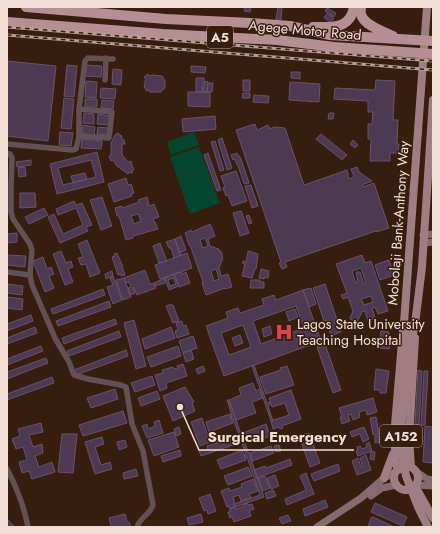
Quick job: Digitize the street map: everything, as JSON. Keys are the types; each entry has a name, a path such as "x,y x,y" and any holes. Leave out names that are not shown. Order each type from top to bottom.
{"highway":[{"name":"Agege Motor Road","path":"26,7 166,19 222,20 290,26 330,35 408,41 433,41"},
{"path":"290,26 336,27 349,20 357,10"},
{"path":"355,37 357,10"},
{"path":"357,10 367,22 381,31 408,41"},
{"name":"Agege Motor Road","path":"7,22 163,34 277,40 334,47 433,54"}],"main road":[{"name":"Mobolaji Bank-Anthony Way","path":"427,7 404,323 409,340 405,436 406,457 410,476 421,504 433,526"},
{"name":"Mobolaji Bank-Anthony Way","path":"428,527 418,507 406,476 402,453 401,432 409,340 415,324 422,267 433,100"},
{"path":"404,323 395,425 397,471 394,479 397,485 407,490 424,527"},
{"path":"407,490 416,485 418,480 414,470 409,438 416,340 415,324"},
{"path":"395,425 400,429 409,426"},
{"path":"384,478 389,469 395,449"},
{"path":"397,471 404,466 414,470"},
{"path":"416,485 433,518"},
{"path":"433,510 433,518"},
{"path":"428,527 433,526"}],"street":[{"path":"7,144 72,150 77,146 79,136 79,109 85,61 88,58 113,58"},
{"path":"105,80 106,58"},
{"path":"79,109 112,112 109,138 79,136"},
{"path":"7,153 10,154 12,158 11,212 13,219 30,244 32,250 30,275 32,285 55,338 69,362 74,375 88,379 121,384 126,387 132,424 143,451 153,505 139,521 137,527"},
{"path":"423,239 433,234"},
{"path":"423,239 433,242"},
{"path":"7,272 30,275"},
{"path":"7,469 17,488 25,510 28,527"},
{"path":"414,470 427,479 433,480"},
{"path":"317,527 361,498 384,478 397,471"},
{"path":"325,527 378,490 397,485"},
{"path":"416,485 433,486"}],"green space":[{"path":"194,132 199,145 171,155 167,142"},
{"path":"199,147 220,203 190,214 170,157"}],"building":[{"path":"245,7 251,7 250,12 244,11"},
{"path":"278,7 282,7 281,20 276,20"},
{"path":"327,8 336,13 334,17 325,11"},
{"path":"328,13 334,19 330,23 324,17"},
{"path":"7,61 56,66 48,141 7,136"},
{"path":"67,65 77,66 74,97 64,96"},
{"path":"86,65 102,66 101,77 85,76"},
{"path":"191,66 206,67 205,73 191,72"},
{"path":"113,69 122,70 121,85 112,84"},
{"path":"291,72 300,72 300,79 291,78"},
{"path":"148,74 150,76 162,76 165,81 165,88 161,92 150,92 144,87 146,79 144,77"},
{"path":"196,78 204,78 202,92 196,92"},
{"path":"243,80 250,80 250,91 243,91"},
{"path":"376,80 395,81 393,120 398,120 397,144 399,144 398,153 390,153 390,161 370,161 371,139 368,139 368,124 372,124 373,112 368,112 368,101 334,99 335,88 375,90"},
{"path":"86,81 97,82 96,98 85,97"},
{"path":"205,81 208,82 207,92 203,92"},
{"path":"290,82 320,84 319,102 289,100"},
{"path":"208,83 213,83 212,92 207,92"},
{"path":"101,88 116,89 115,99 100,98"},
{"path":"188,92 210,92 210,107 188,106"},
{"path":"243,93 250,93 250,98 242,98"},
{"path":"254,95 269,96 268,103 253,102"},
{"path":"64,98 74,99 71,129 61,128"},
{"path":"85,99 97,99 97,107 85,107"},
{"path":"102,100 114,101 113,109 101,108"},
{"path":"84,113 94,114 94,124 83,123"},
{"path":"329,113 334,113 333,119 328,119"},
{"path":"98,114 110,116 109,125 97,124"},
{"path":"215,116 216,129 183,132 182,119"},
{"path":"255,124 257,130 268,125 270,129 274,127 285,128 304,185 347,170 349,179 354,177 351,169 357,167 359,172 372,181 362,185 363,187 374,183 389,228 285,262 287,267 282,269 279,263 281,262 236,130"},
{"path":"83,125 95,127 94,135 82,134"},
{"path":"98,127 108,128 108,135 97,134"},
{"path":"60,132 73,133 71,146 59,145"},
{"path":"117,133 122,136 121,138 124,140 125,144 122,144 122,154 126,160 129,162 131,161 132,167 134,168 132,173 129,172 128,174 117,166 113,160 111,161 109,156 111,155 111,143"},
{"path":"321,134 347,155 342,160 316,139"},
{"path":"222,138 232,168 227,170 218,140"},
{"path":"82,139 102,141 101,149 81,148"},
{"path":"353,140 358,145 355,148 350,144"},
{"path":"215,141 224,170 220,171 211,142"},
{"path":"97,152 104,182 57,194 50,164","holes":["91,160 96,177 63,185 58,168"]},
{"path":"208,153 221,190 217,191 204,155"},
{"path":"237,153 241,159 249,183 244,184 238,165 235,159 233,160 231,155"},
{"path":"31,160 31,165 17,167 16,162"},
{"path":"25,167 26,176 19,177 18,168"},
{"path":"236,171 247,201 232,206 228,195 226,196 223,188 225,187 221,176"},
{"path":"85,173 87,179 73,183 71,176"},
{"path":"126,178 128,185 131,184 134,193 131,194 132,196 114,202 108,184"},
{"path":"251,185 258,206 252,208 245,186"},
{"path":"20,193 35,193 36,207 20,208"},
{"path":"102,197 112,226 101,230 90,200"},
{"path":"147,197 149,204 147,204 148,206 154,204 159,217 153,219 158,229 133,236 133,238 126,240 115,208 122,206 122,208 139,202 138,200","holes":["138,214 141,221 134,224 131,216"]},
{"path":"74,201 76,205 82,203 92,225 86,227 88,231 60,243 48,217 54,214 63,234 83,225 76,208 58,215 56,209"},
{"path":"44,208 48,215 29,224 25,217"},
{"path":"241,211 249,233 240,236 233,213"},
{"path":"249,215 252,223 249,224 246,216"},
{"path":"210,224 215,236 208,239 210,246 221,251 223,259 221,259 222,261 219,268 221,276 228,274 232,287 206,295 203,282 185,233 191,230 192,232","holes":["205,238 208,246 203,248 200,240","216,269 219,279 214,281 211,271"]},
{"path":"17,233 17,242 7,243 7,234"},
{"path":"181,236 186,250 179,253 175,239"},
{"path":"175,239 181,255 174,258 171,248 169,248 166,242"},
{"path":"87,240 100,273 90,277 86,264 81,265 78,258 83,257 78,244"},
{"path":"160,243 167,261 159,263 153,246"},
{"path":"61,251 66,263 71,261 73,267 68,269 73,282 65,285 53,254"},
{"path":"248,251 258,254 256,269 252,278 242,276 245,264 243,264 243,261 246,262"},
{"path":"117,253 125,275 118,275 112,257"},
{"path":"187,253 192,268 160,279 155,265"},
{"path":"7,255 26,256 25,267 7,265"},
{"path":"362,255 365,263 371,261 388,311 378,314 375,307 372,308 375,318 368,321 365,311 362,312 357,322 350,319 353,311 348,297 343,299 341,295 347,293 336,264","holes":["361,268 366,283 364,284 360,272 356,272 358,282 356,283 352,271","371,296 373,302 364,305 361,299"]},
{"path":"43,257 47,269 51,267 54,274 49,276 54,288 45,292 33,261"},
{"path":"389,260 394,275 380,280 375,265"},
{"path":"261,269 269,271 268,278 259,278"},
{"path":"145,270 150,284 154,283 156,288 137,295 134,287 135,293 130,295 128,288 131,287 129,282 126,283 124,278"},
{"path":"112,271 113,276 106,279 105,274"},
{"path":"181,272 182,274 186,272 190,283 179,287 174,274"},
{"path":"174,274 179,286 169,290 165,278","holes":["173,278 176,284 170,286 168,280"]},
{"path":"113,276 122,300 113,304 107,287 113,285 110,278"},
{"path":"124,278 131,297 123,300 116,280"},
{"path":"165,278 165,283 155,286 154,283"},
{"path":"251,280 260,280 260,282 264,282 264,288 250,288"},
{"path":"7,284 23,286 22,295 7,293"},
{"path":"325,284 341,332 331,336 328,326 330,325 329,320 324,321 313,288"},
{"path":"311,288 316,304 309,307 303,290"},
{"path":"103,289 105,295 53,314 51,309"},
{"path":"303,290 321,341 224,376 206,326 228,318 226,312 238,308 240,313 264,305 262,299 274,295 276,300","holes":["296,306 304,328 261,344 253,321","243,325 251,347 229,355 221,333"]},
{"path":"7,297 23,299 22,310 7,308"},
{"path":"109,301 111,307 58,326 56,321"},
{"path":"171,304 172,306 173,305 179,321 173,323 166,306"},
{"path":"295,309 298,317 289,321 286,312"},
{"path":"31,315 33,321 7,331 7,324"},
{"path":"115,319 117,324 64,344 62,338"},
{"path":"134,320 146,366 136,369 124,323"},
{"path":"182,321 183,326 186,325 189,334 177,338 175,331 178,330 176,323"},
{"path":"270,326 272,334 264,337 262,329"},
{"path":"35,327 37,333 7,344 7,338"},
{"path":"171,327 175,338 145,349 142,339"},
{"path":"119,331 121,337 69,356 67,351"},
{"path":"381,331 389,332 388,338 391,339 389,349 379,348"},
{"path":"240,335 243,343 235,346 232,338"},
{"path":"193,336 197,348 183,353 179,341"},
{"path":"325,344 341,390 333,393 317,347"},
{"path":"41,346 43,351 7,365 7,359"},
{"path":"178,346 181,356 151,367 147,357"},
{"path":"126,350 128,356 76,375 74,370"},
{"path":"191,350 194,359 186,362 183,353"},
{"path":"46,358 48,363 7,379 7,372"},
{"path":"183,364 187,376 166,383 167,388 160,391 155,375 163,373 162,370 173,367 174,369 178,368 177,366"},
{"path":"254,365 267,403 270,402 271,404 268,406 273,421 271,421 252,366"},
{"path":"203,366 205,371 198,374 196,369"},
{"path":"287,366 294,385 266,394 260,377 281,370 280,368"},
{"path":"376,369 389,371 386,393 380,393 380,390 374,390"},
{"path":"418,370 422,371 419,425 415,424"},
{"path":"424,371 428,371 425,425 421,425"},
{"path":"152,376 155,385 135,392 131,383"},
{"path":"52,377 54,383 7,400 7,394"},
{"path":"253,383 256,391 260,389 263,398 252,402 256,413 236,420 229,400 241,395 239,388"},
{"path":"185,387 194,402 192,403 195,411 173,421 163,396"},
{"path":"115,389 118,399 91,408 87,398"},
{"path":"291,390 301,419 282,426 283,428 280,429 279,427 273,429 271,421 289,415 285,403 272,407 269,398"},
{"path":"157,391 160,399 141,406 138,398"},
{"path":"373,398 377,412 367,415 366,410 359,412 360,417 353,420 351,414 348,415 350,421 342,424 340,417 342,417 339,408"},
{"path":"227,400 229,400 241,434 243,433 244,435 242,436 249,454 250,453 264,497 235,507 234,504 260,495 247,457 245,458 244,455 246,455 240,437 237,438 239,435 231,417 232,416"},
{"path":"123,411 127,423 83,436 79,425"},
{"path":"230,414 233,423 209,432 206,422"},
{"path":"376,417 379,434 373,435 370,418"},
{"path":"202,418 210,442 200,446 191,422"},
{"path":"159,420 163,433 147,438 142,426 147,424 148,429 155,426 154,422"},
{"path":"41,423 43,432 29,435 33,447 42,444 43,453 35,456 39,467 52,462 55,472 32,479 29,471 22,473 19,462 27,460 23,447 16,449 12,439 20,436 18,429"},
{"path":"266,424 270,436 260,440 258,435 246,439 243,433"},
{"path":"425,426 433,427 433,463 423,462"},
{"path":"179,427 181,434 176,436 174,429"},
{"path":"364,427 369,439 363,442 360,434 352,437 350,432"},
{"path":"174,432 179,447 154,456 148,440"},
{"path":"309,433 320,463 310,467 299,436"},
{"path":"62,434 77,434 73,473 58,472"},
{"path":"237,436 239,443 201,456 199,451 208,449 207,446"},
{"path":"375,436 379,436 380,442 375,443"},
{"path":"102,437 104,444 95,447 101,465 110,462 112,469 95,474 85,442"},
{"path":"125,440 127,447 119,450 117,442"},
{"path":"369,442 372,451 358,456 356,451 358,450 357,447 360,446 362,449 367,447 366,444"},
{"path":"279,445 281,451 276,452 274,446"},
{"path":"271,446 274,453 252,461 250,453"},
{"path":"180,450 181,456 163,462 161,456"},
{"path":"242,450 246,460 221,469 217,460"},
{"path":"371,451 375,452 374,460 370,459"},
{"path":"366,455 371,470 357,475 352,461 358,458 361,467 363,467 360,458"},
{"path":"290,459 292,465 257,478 254,470 265,466 266,468"},
{"path":"338,464 340,471 314,481 311,474"},
{"path":"248,467 252,476 228,485 224,476"},
{"path":"136,469 138,476 124,479 123,473"},
{"path":"306,473 314,494 287,505 285,499 306,490 300,476"},
{"path":"275,475 279,486 271,489 267,478"},
{"path":"265,476 270,488 263,491 258,479"},
{"path":"253,479 258,491 249,494 251,498 241,501 239,495 233,497 235,507 230,509 229,506 227,507 221,491 229,488 230,491 242,487 241,484"},
{"path":"273,490 276,496 267,499 265,493"},
{"path":"210,494 216,511 208,514 207,510 204,511 199,498"},
{"path":"325,500 328,507 305,516 303,509"},
{"path":"247,503 248,505 252,504 254,509 249,511 251,516 234,522 232,517 230,518 228,512 230,512 230,509 235,507 236,509"},
{"path":"375,503 407,517 403,526 371,512"},
{"path":"125,514 127,522 129,522 131,527 111,527 109,518"},
{"path":"201,514 203,522 189,525 187,518"},
{"path":"288,515 291,521 282,524 279,518"},
{"path":"373,517 394,527 368,527 371,518"},
{"path":"7,519 15,527 7,527"}],"railway":[{"path":"7,27 433,61"},
{"path":"7,35 433,70"}],"place":[{"name":"Lagos State University Teaching Hospital","path":"284,332"},
{"name":"Surgical Emergency","path":"180,407"}]}
